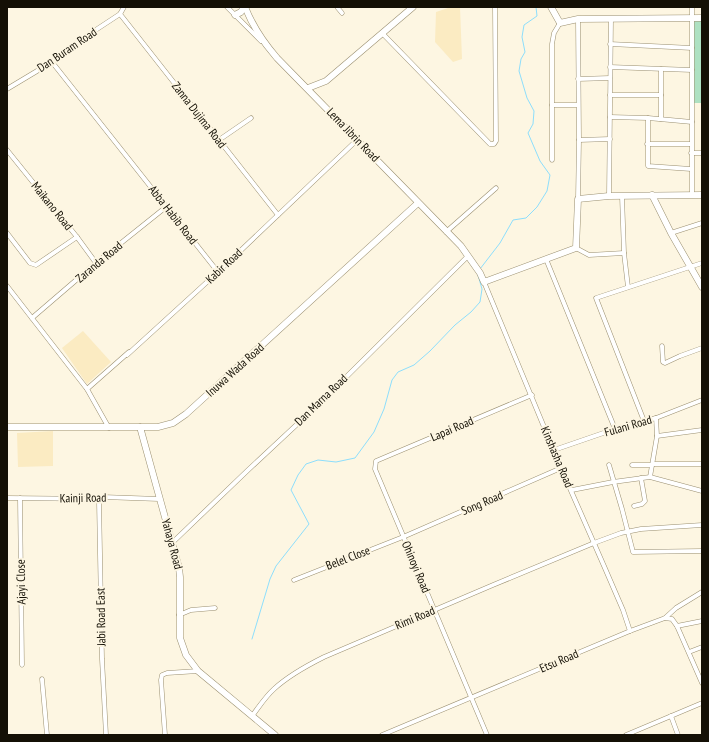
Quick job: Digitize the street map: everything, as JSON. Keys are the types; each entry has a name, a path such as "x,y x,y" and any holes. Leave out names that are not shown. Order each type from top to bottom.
{"street":[{"name":"Dan Buram Road","path":"7,89 52,62 85,37 120,14 124,7"},
{"name":"Lema Jibrin Road","path":"227,7 308,88 461,246 480,273 484,282"},
{"path":"235,15 241,12 244,7"},
{"path":"244,7 256,31 277,58"},
{"path":"337,7 342,13"},
{"path":"308,88 326,81 413,7"},
{"path":"382,33 490,144 494,144 496,141 495,7"},
{"path":"551,7 560,23"},
{"path":"692,7 692,195"},
{"name":"Zanna Dujima Road","path":"120,14 278,215"},
{"path":"552,160 552,44 554,33 560,23 578,19 702,18"},
{"path":"576,248 579,140 578,19"},
{"path":"609,196 611,19"},
{"path":"610,44 692,48"},
{"name":"Abba Habib Road","path":"52,62 218,272"},
{"path":"610,67 692,70"},
{"path":"661,69 661,119"},
{"path":"578,79 610,78"},
{"path":"610,95 661,95"},
{"path":"552,105 578,105"},
{"path":"610,117 648,118 692,122"},
{"path":"219,140 251,118"},
{"path":"648,118 648,166 691,169"},
{"path":"579,140 610,139"},
{"name":"Kabir Road","path":"87,389 218,272 357,140"},
{"path":"647,144 692,144"},
{"name":"Maikano Road","path":"7,150 96,263"},
{"path":"692,153 702,153"},
{"path":"446,232 496,188"},
{"path":"578,199 609,196 702,195"},
{"path":"622,196 624,253 628,287"},
{"path":"652,196 690,268 702,287"},
{"name":"Inuwa Wada Road","path":"7,427 158,427 173,423 186,414 418,203"},
{"name":"Zaranda Road","path":"32,318 96,263 166,207"},
{"path":"671,233 702,223"},
{"path":"7,233 33,265 36,265 77,237"},
{"path":"484,282 576,248 589,255 624,253"},
{"name":"Dan Marna Road","path":"173,542 322,401 468,256"},
{"path":"546,259 615,429"},
{"path":"644,421 596,298 702,263"},
{"path":"127,355 218,272"},
{"name":"Kinshasha Road","path":"484,282 561,468 572,490 623,610 630,631"},
{"path":"7,286 87,389 109,428"},
{"path":"662,346 663,362 665,363 702,348"},
{"name":"Lapai Road","path":"375,465 376,461 532,395"},
{"name":"Fulani Road","path":"554,450 615,429 656,418 702,400"},
{"path":"650,477 657,436 656,418"},
{"name":"Yahaya Road","path":"140,427 159,499 173,542 180,577 180,638 186,655 198,671 275,735"},
{"path":"657,436 702,430"},
{"path":"632,465 702,464"},
{"name":"Ohinoyi Road","path":"375,465 375,469 486,735"},
{"path":"609,465 633,552 702,551"},
{"name":"Song Road","path":"403,537 561,468"},
{"path":"572,490 650,477 702,492"},
{"path":"634,506 642,504 645,501 641,478"},
{"name":"Kainji Road","path":"7,498 103,497 159,499"},
{"name":"Ajayi Close","path":"20,498 22,665"},
{"name":"Jabi Road East","path":"100,498 98,501 102,660 106,735"},
{"name":"Rimi Road","path":"252,716 272,690 306,666 434,610 594,543 628,532 648,528 702,526"},
{"name":"Belel Close","path":"294,580 403,537"},
{"name":"Etsu Road","path":"382,735 630,631 665,618 676,608 702,592"},
{"path":"180,615 191,610 215,608"},
{"path":"665,618 672,619 677,626 702,683"},
{"path":"677,626 702,622"},
{"path":"689,652 702,648"},
{"path":"165,735 161,680 162,675 167,673 198,671"},
{"path":"42,679 47,735"},
{"path":"626,735 702,703"},
{"path":"671,716 678,735"}],"shaded area":[{"path":"451,7 460,7 462,59 453,62 435,42 436,12"},
{"path":"83,331 111,362 87,384 62,348"},
{"path":"53,431 53,466 18,467 17,433"}],"green space":[{"path":"694,21 702,21 702,103 694,103"}],"waterway":[{"path":"480,269 500,243 513,220 526,218 537,207 547,191 550,175 540,161 528,133 533,124 534,111 527,98 519,71 521,59 525,52 522,37 524,25 537,16 536,7"},
{"path":"252,639 270,579 276,566 309,524 291,490 298,475 306,464 318,460 336,462 355,458 374,432 384,409 392,380 398,372 414,365 480,302 482,289 478,275"}]}
